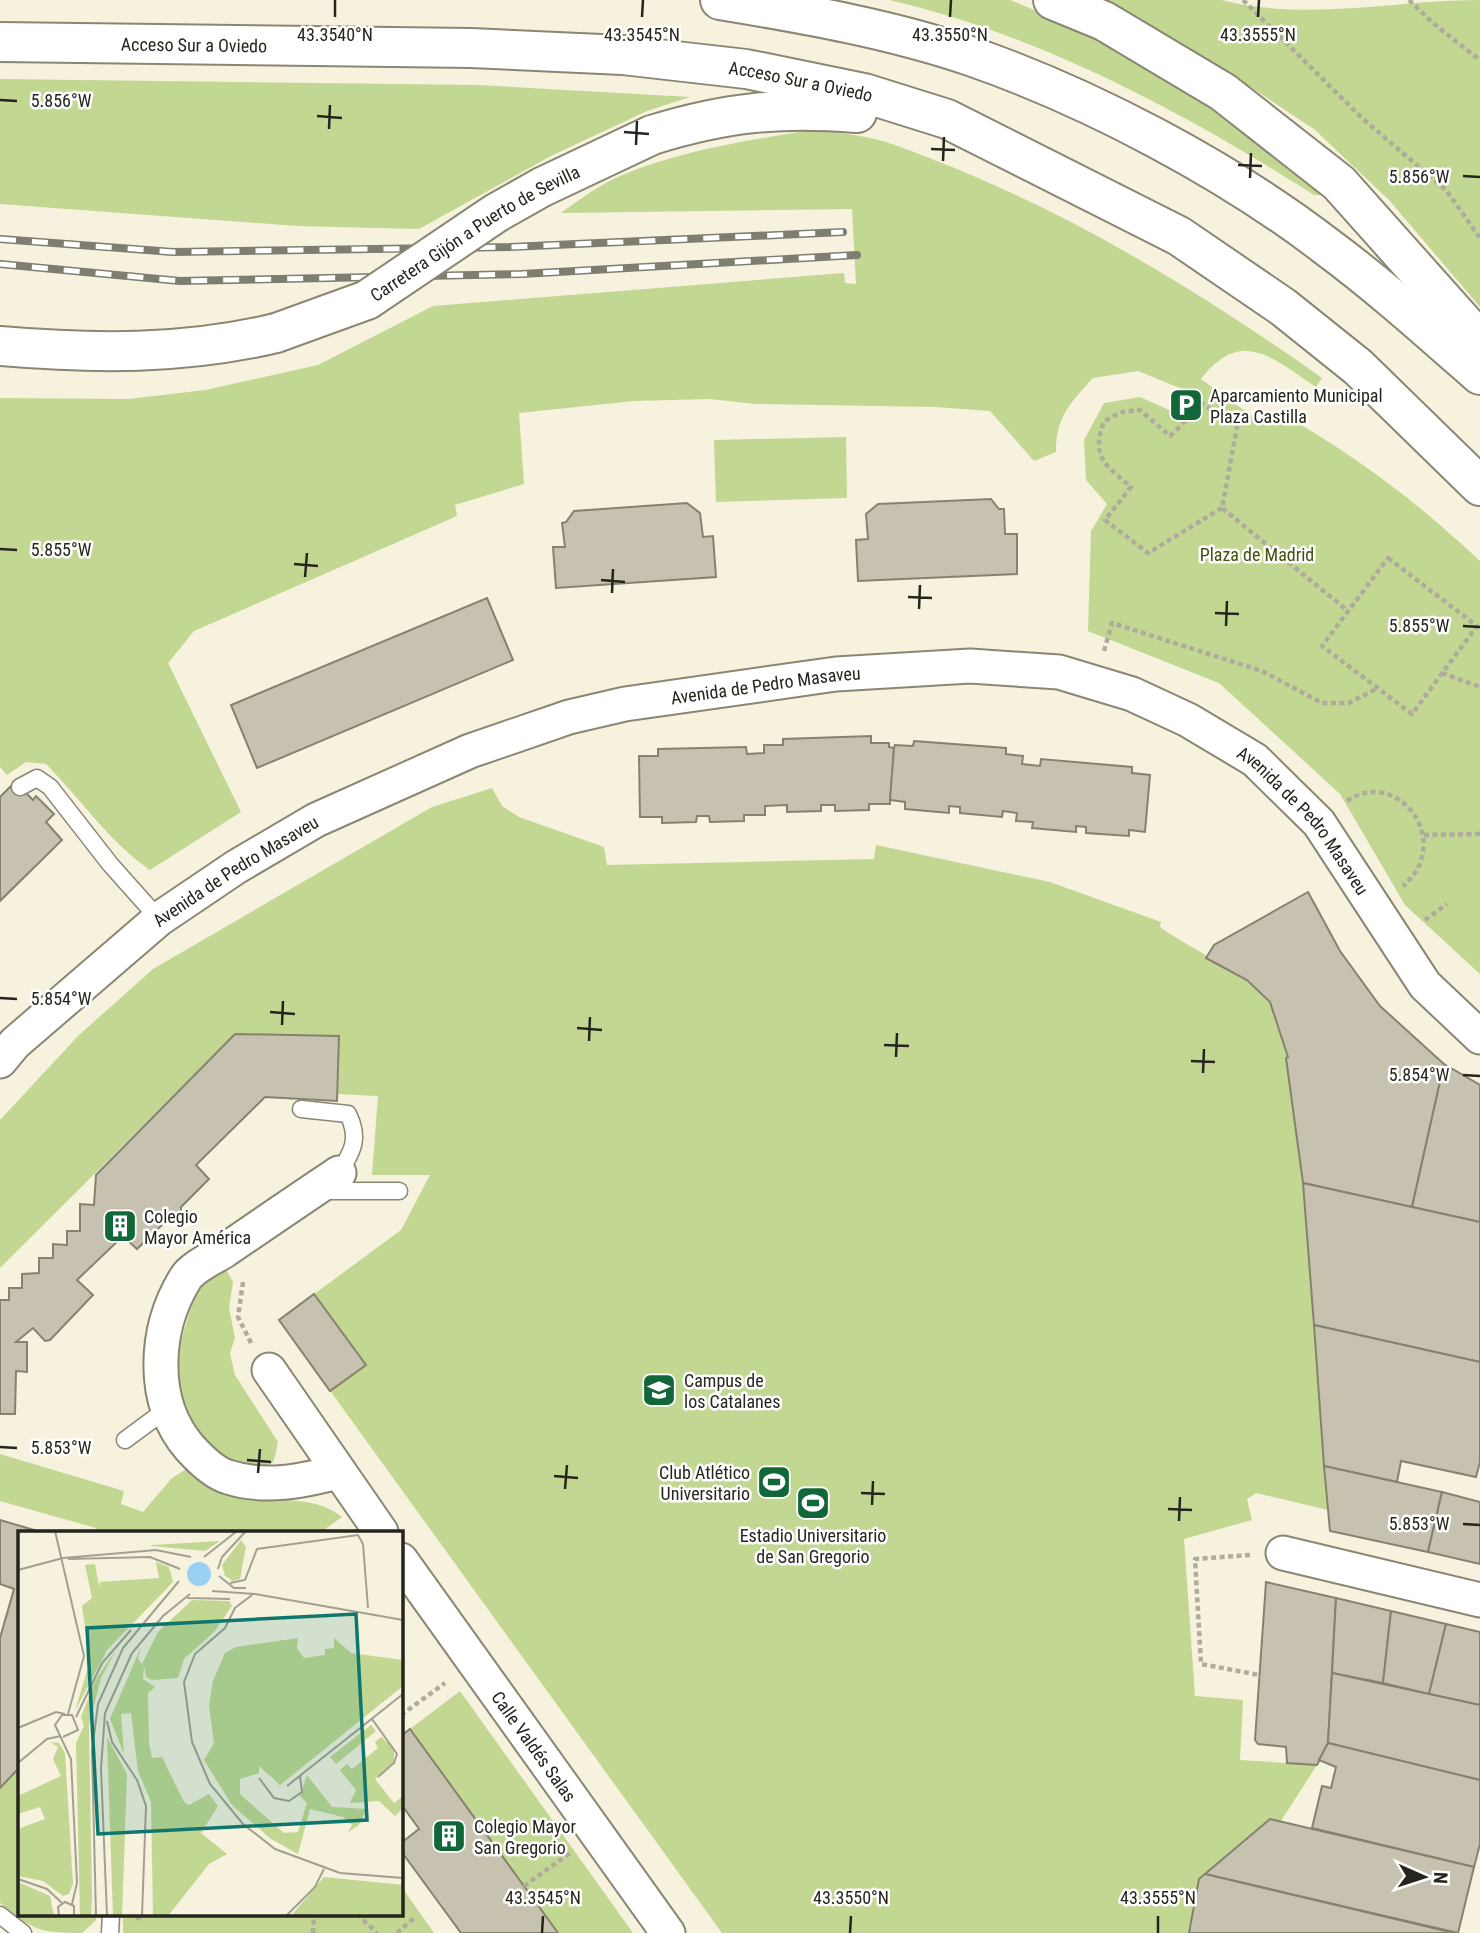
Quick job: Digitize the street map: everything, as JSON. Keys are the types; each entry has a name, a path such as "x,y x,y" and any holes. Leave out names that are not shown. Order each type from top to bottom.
{"highway":[{"path":"720,0 886,32 974,58 1076,100 1177,151 1255,197 1325,245 1480,375"},
{"path":"1053,0 1104,21 1223,92 1339,183 1480,341"},
{"name":"Acceso Sur a Oviedo","path":"0,42 471,48 623,55 746,69 864,93 947,119 1179,236 1283,307 1358,367 1480,486"},
{"name":"Carretera Gijón a Puerto de Sevilla","path":"0,346 85,354 184,350 230,344 276,332 367,300 496,213 542,187 652,135 722,116 779,109 817,108 947,119"}],"street":[{"name":"Avenida de Pedro Masaveu","path":"0,1061 15,1044 159,919 236,867 316,820 470,751 569,717 656,699 836,674 970,666 1059,672 1132,694 1188,720 1255,760 1319,823 1425,985 1480,1037"},
{"path":"325,1182 187,1276 172,1310 161,1348 161,1380 167,1409 178,1435 199,1458 225,1477 271,1484 307,1480 338,1472"},
{"path":"269,1370 380,1531"},
{"path":"1283,1553 1480,1600"},
{"name":"Calle Valdés Salas","path":"402,1561 668,1933"}],"lane":[{"path":"20,787 37,778 50,787 110,864 159,919"},
{"path":"301,1109 348,1114 355,1128 355,1148 325,1182"},
{"path":"325,1182 399,1191"},
{"path":"125,1440 167,1409"},
{"path":"0,1915 23,1933"}],"path":[{"path":"1243,0 1362,118 1447,190 1480,238"},
{"path":"1409,0 1434,24 1480,60"},
{"path":"1203,404 1237,427 1222,508 1148,554 1105,520 1130,487 1102,461 1097,442 1104,421 1122,412 1140,410 1170,436 1203,404"},
{"path":"1222,508 1348,611"},
{"path":"1388,558 1477,626 1412,714 1322,646 1348,611 1388,558"},
{"path":"1094,683 1112,623 1262,671 1322,703 1349,703 1378,688"},
{"path":"1442,673 1480,687"},
{"path":"1346,802 1360,792 1387,794 1412,808 1424,835 1422,865 1402,887"},
{"path":"1424,835 1480,834"},
{"path":"1423,921 1447,904"},
{"path":"233,1244 244,1272 238,1317 249,1340 269,1370"},
{"path":"1259,1675 1201,1664 1195,1559 1283,1553"},
{"path":"402,1714 474,1662"},
{"path":"524,1886 545,1871"},
{"path":"359,1916 377,1933"},
{"path":"397,1933 415,1917"}],"green space":[{"path":"889,0 1010,0 1094,35 1229,116 1322,187 1322,195 1314,195 1163,106 1055,55 1000,33"},
{"path":"1092,0 1222,0 1254,6 1318,10 1480,0 1480,307 1389,200 1315,130 1231,74"},
{"path":"0,79 479,85 690,97 647,111 553,155 419,229 297,226 0,204"},
{"name":"Plaza de Madrid","path":"817,129 886,142 1008,191 1117,247 1272,343 1322,378 1316,387 1271,358 1244,351 1230,354 1216,363 1201,379 1256,419 1277,411 1332,444 1408,499 1480,561 1480,974 1405,905 1340,794 1219,683 1088,631 1091,531 1107,504 1086,480 1084,440 1104,403 1140,397 1180,415 1192,393 1138,371 1093,378 1066,411 1059,429 1056,452 1034,461 990,411 935,407 755,404 710,399 634,401 519,413 524,484 455,505 457,516 194,631 168,663 241,812 150,870 121,847 46,764 26,762 7,775 0,767 0,398 129,399 205,390 318,365 433,306 844,273 845,283 856,284 852,209 561,213 604,184 668,159"},
{"path":"846,437 847,498 716,502 714,440"},
{"name":"Campus de los Catalanes","path":"492,788 502,806 519,817 604,847 607,865 874,859 876,845 1050,882 1161,922 1160,927 1246,979 1269,1000 1278,1020 1288,1057 1286,1058 1303,1183 1328,1510 1256,1493 1247,1499 1252,1520 1184,1539 1195,1696 1243,1700 1240,1760 1317,1765 1281,1821 1270,1819 1199,1879 1189,1933 722,1933 279,1320 401,1230 430,1175 372,1175 378,1096 338,1094 339,1036 235,1034 0,1268 0,1120 78,1036 153,969 432,807"},
{"path":"225,1267 233,1282 229,1308 235,1338 230,1353 235,1375 278,1442 272,1463 264,1468 243,1465 231,1459 219,1452 195,1429 183,1405 177,1380 178,1355 193,1303 204,1283"},
{"path":"0,1454 124,1491 121,1504 143,1512 172,1478 193,1465 217,1485 233,1494 317,1504 342,1517 322,1531 95,1531 96,1528 0,1501"},
{"path":"460,1691 633,1933 558,1933 410,1729"},
{"path":"18,1769 18,1916 96,1916 96,1920 82,1933 37,1928 21,1919 0,1903 0,1788"},
{"path":"402,1887 434,1933 123,1933 123,1916 402,1916"}],"building":[{"path":"991,499 999,509 1004,509 1005,534 1017,534 1017,574 858,581 856,540 868,539 866,514 878,504"},
{"path":"687,503 700,513 703,537 713,536 716,577 556,588 553,547 565,547 562,523 566,522 574,511"},
{"path":"487,598 513,660 257,768 231,705"},
{"path":"871,736 871,743 889,743 889,747 894,748 890,804 869,804 869,810 835,811 835,805 821,805 821,811 787,812 787,805 765,806 765,815 744,815 744,821 710,822 709,816 697,816 696,822 662,823 662,817 640,817 639,756 658,756 658,749 746,747 747,754 764,753 764,745 783,745 783,739"},
{"path":"914,741 1006,748 1006,754 1023,756 1022,764 1040,766 1041,759 1132,767 1132,773 1150,775 1145,832 1129,830 1129,836 1086,833 1086,827 1076,826 1076,832 1032,828 1033,822 1016,821 1017,813 1003,811 1002,817 960,813 960,807 949,806 949,813 905,809 905,802 890,800 894,748 895,745 913,746"},
{"path":"15,782 33,800 36,796 54,814 46,822 62,840 0,901 0,797"},
{"path":"1308,892 1340,951 1380,1006 1444,1064 1412,1207 1303,1183 1286,1058 1288,1057 1270,1002 1247,980 1206,958 1214,945"},
{"name":"Colegio Mayor América","path":"235,1034 339,1036 337,1101 265,1097 196,1165 209,1179 181,1207 181,1221 167,1220 137,1249 123,1236 77,1280 93,1295 50,1340 45,1341 33,1328 16,1342 27,1342 27,1372 16,1371 15,1414 0,1414 0,1300 9,1300 9,1288 22,1288 22,1274 39,1273 39,1258 53,1258 53,1244 67,1245 67,1231 80,1231 80,1204 94,1205 96,1175"},
{"path":"1444,1064 1480,1085 1480,1222 1412,1207"},
{"path":"1303,1183 1480,1222 1480,1362 1314,1325"},
{"path":"314,1294 366,1365 330,1391 279,1320"},
{"path":"1314,1325 1480,1362 1480,1462 1476,1477 1401,1461 1397,1482 1324,1466"},
{"path":"1324,1466 1442,1492 1428,1552 1330,1531"},
{"path":"1442,1492 1480,1502 1480,1564 1428,1552"},
{"path":"0,1520 38,1531 18,1531 18,1769 0,1788 0,1638 14,1589 0,1584"},
{"path":"1266,1582 1336,1598 1328,1743 1317,1765 1287,1763 1286,1747 1258,1744 1255,1740"},
{"path":"1336,1598 1391,1611 1383,1683 1332,1673"},
{"path":"1391,1611 1446,1624 1429,1694 1383,1683"},
{"path":"1446,1624 1480,1632 1480,1705 1429,1694"},
{"path":"1332,1673 1480,1705 1480,1780 1328,1743"},
{"name":"Colegio Mayor San Gregorio","path":"410,1729 558,1933 461,1933 402,1852 402,1842 419,1829 402,1805 402,1735"},
{"path":"1328,1743 1480,1780 1480,1844 1474,1867 1312,1828 1322,1786 1331,1788 1336,1767 1319,1760"},
{"path":"1270,1819 1474,1867 1458,1933 1205,1874"},
{"path":"1205,1874 1454,1933 1189,1933 1199,1879"}],"railway":[{"path":"0,239 173,252 510,247 843,232"},
{"path":"0,264 180,281 522,274 857,255"}],"place":[{"name":"Aparcamiento Municipal Plaza Castilla","path":"1186,405"},
{"name":"Colegio Mayor América","path":"120,1226"},
{"name":"Campus de los Catalanes","path":"659,1390"},
{"name":"Club Atlético Universitario","path":"774,1482"},
{"name":"Estadio Universitario de San Gregorio","path":"813,1503"},
{"name":"Colegio Mayor San Gregorio","path":"449,1836"}]}
